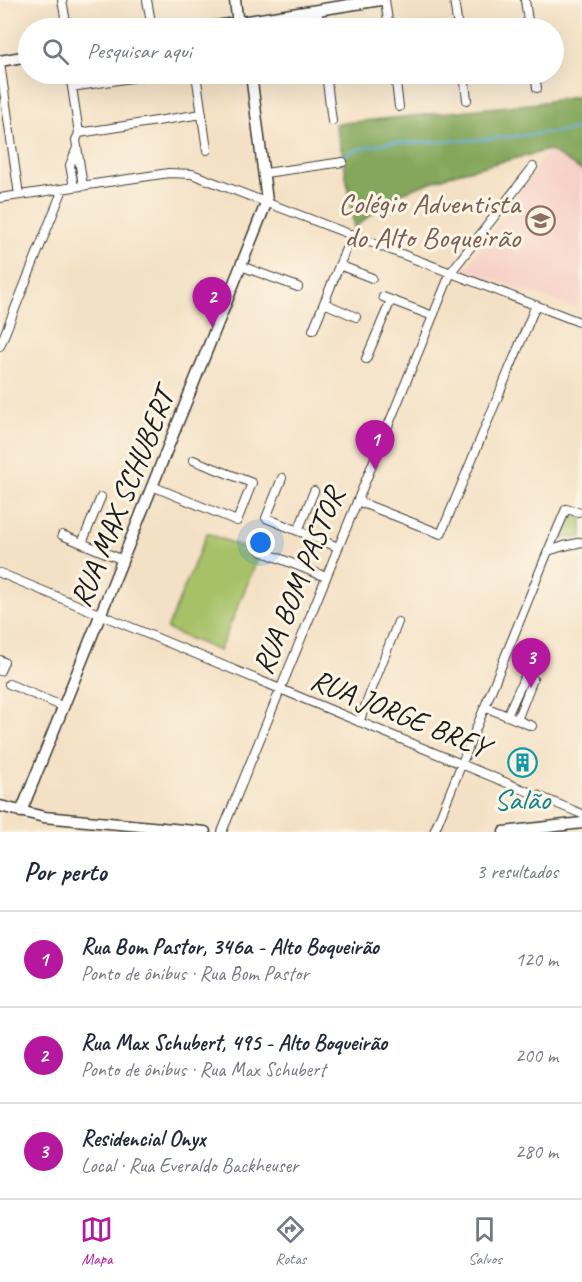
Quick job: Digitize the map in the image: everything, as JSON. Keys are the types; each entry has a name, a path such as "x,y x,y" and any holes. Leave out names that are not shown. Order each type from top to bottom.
{"street":[{"path":"62,0 65,18"},
{"path":"147,0 150,18"},
{"path":"235,0 238,18"},
{"path":"277,18 351,2 383,0 387,18"},
{"path":"454,0 457,18"},
{"path":"525,0 528,18"},
{"path":"317,10 318,18"},
{"path":"18,58 0,62 19,195"},
{"path":"71,84 79,133 76,140 83,186"},
{"path":"72,87 92,84"},
{"path":"198,84 207,150"},
{"path":"252,84 267,201"},
{"path":"327,84 332,121"},
{"path":"396,84 399,107"},
{"path":"465,84 467,100"},
{"path":"536,84 537,88"},
{"path":"79,133 202,114"},
{"path":"74,187 70,165 77,149"},
{"path":"265,173 343,162"},
{"name":"RUA BOM PASTOR","path":"222,832 451,272 533,167"},
{"path":"0,198 169,173 200,176 582,323"},
{"path":"0,346 63,189"},
{"name":"RUA MAX SCHUBERT","path":"21,812 267,201"},
{"path":"312,330 352,234"},
{"path":"339,265 372,278"},
{"path":"241,266 298,287"},
{"path":"366,359 387,298 433,316"},
{"path":"324,303 356,317"},
{"path":"357,501 441,534 536,305"},
{"path":"152,486 237,521 252,483 193,460"},
{"path":"282,478 266,518 338,547"},
{"path":"298,531 314,491"},
{"path":"82,543 101,497"},
{"path":"434,832 566,509 578,512"},
{"path":"62,535 123,560"},
{"path":"548,551 582,542"},
{"path":"261,551 326,577"},
{"name":"RUA JORGE BREY","path":"0,573 582,814"},
{"path":"359,722 398,622"},
{"path":"0,660 4,662 0,671"},
{"path":"507,716 529,677 517,720"},
{"path":"9,684 64,706"},
{"path":"485,707 532,726"},
{"path":"0,806 54,818 205,832"},
{"path":"504,832 553,829 582,823"}],"shaded area":[{"name":"Colégio Adventista do Alto Boqueirão","path":"549,150 582,171 582,292 577,309 466,270"}],"green space":[{"path":"582,96 582,171 549,150 453,174 396,195 354,228 343,156 335,124 537,103"},
{"path":"582,511 582,537 558,539 568,516 580,516"},
{"path":"207,533 260,554 219,651 167,629"}],"waterway":[{"path":"343,156 355,150 392,142 488,139 574,130 582,127"}],"place":[{"name":"Colégio Adventista do Alto Boqueirão","path":"541,220"},
{"name":"Rua Max Schubert, 495 - Alto Boqueirão","path":"212,327"},
{"name":"Rua Bom Pastor, 346a - Alto Boqueirão","path":"375,470"},
{"name":"Residencial Onyx","path":"531,688"},
{"name":"Salão","path":"522,762"}]}
